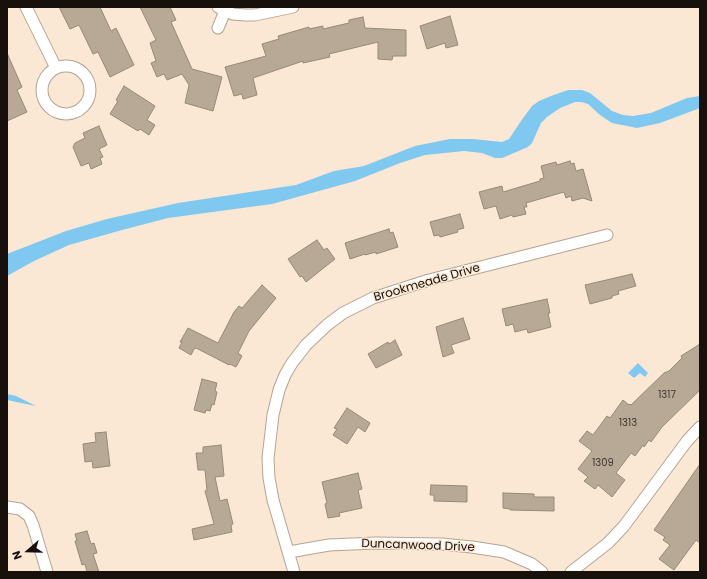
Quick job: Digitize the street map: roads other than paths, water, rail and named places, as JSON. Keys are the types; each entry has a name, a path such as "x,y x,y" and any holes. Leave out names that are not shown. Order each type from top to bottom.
{"street":[{"path":"26,7 56,68"},
{"path":"218,28 221,9 234,14 255,16 293,7"},
{"path":"65,66 75,68 83,73 87,80 90,88 88,97 84,106 77,111 67,114 57,112 49,107 45,101 42,92 43,83 48,74 56,68 65,66"},
{"name":"Brookmeade Drive","path":"294,572 269,478 268,458 275,403 285,375 295,359 311,340 343,313 358,304 378,296 429,280 607,235"},
{"path":"571,572 608,543 624,526 687,441 700,426"},
{"path":"7,507 22,510 29,516 47,572"},
{"name":"Duncanwood Drive","path":"289,552 329,545 442,544 504,552 532,564 542,572"}],"water":[{"path":"568,90 582,90 590,93 612,111 623,115 633,116 651,113 687,98 700,96 700,108 660,123 637,128 612,123 588,104 575,102 560,108 547,117 541,123 532,143 528,147 502,158 495,158 482,153 464,151 425,155 400,163 355,181 272,204 168,218 69,245 34,261 7,276 7,254 66,231 107,219 178,203 296,185 334,171 364,166 415,146 450,139 473,139 502,142 509,139 532,106 539,101"},
{"path":"638,363 648,373 645,377 640,373 634,378 628,373"},
{"path":"7,394 16,396 36,406 7,400"}]}
